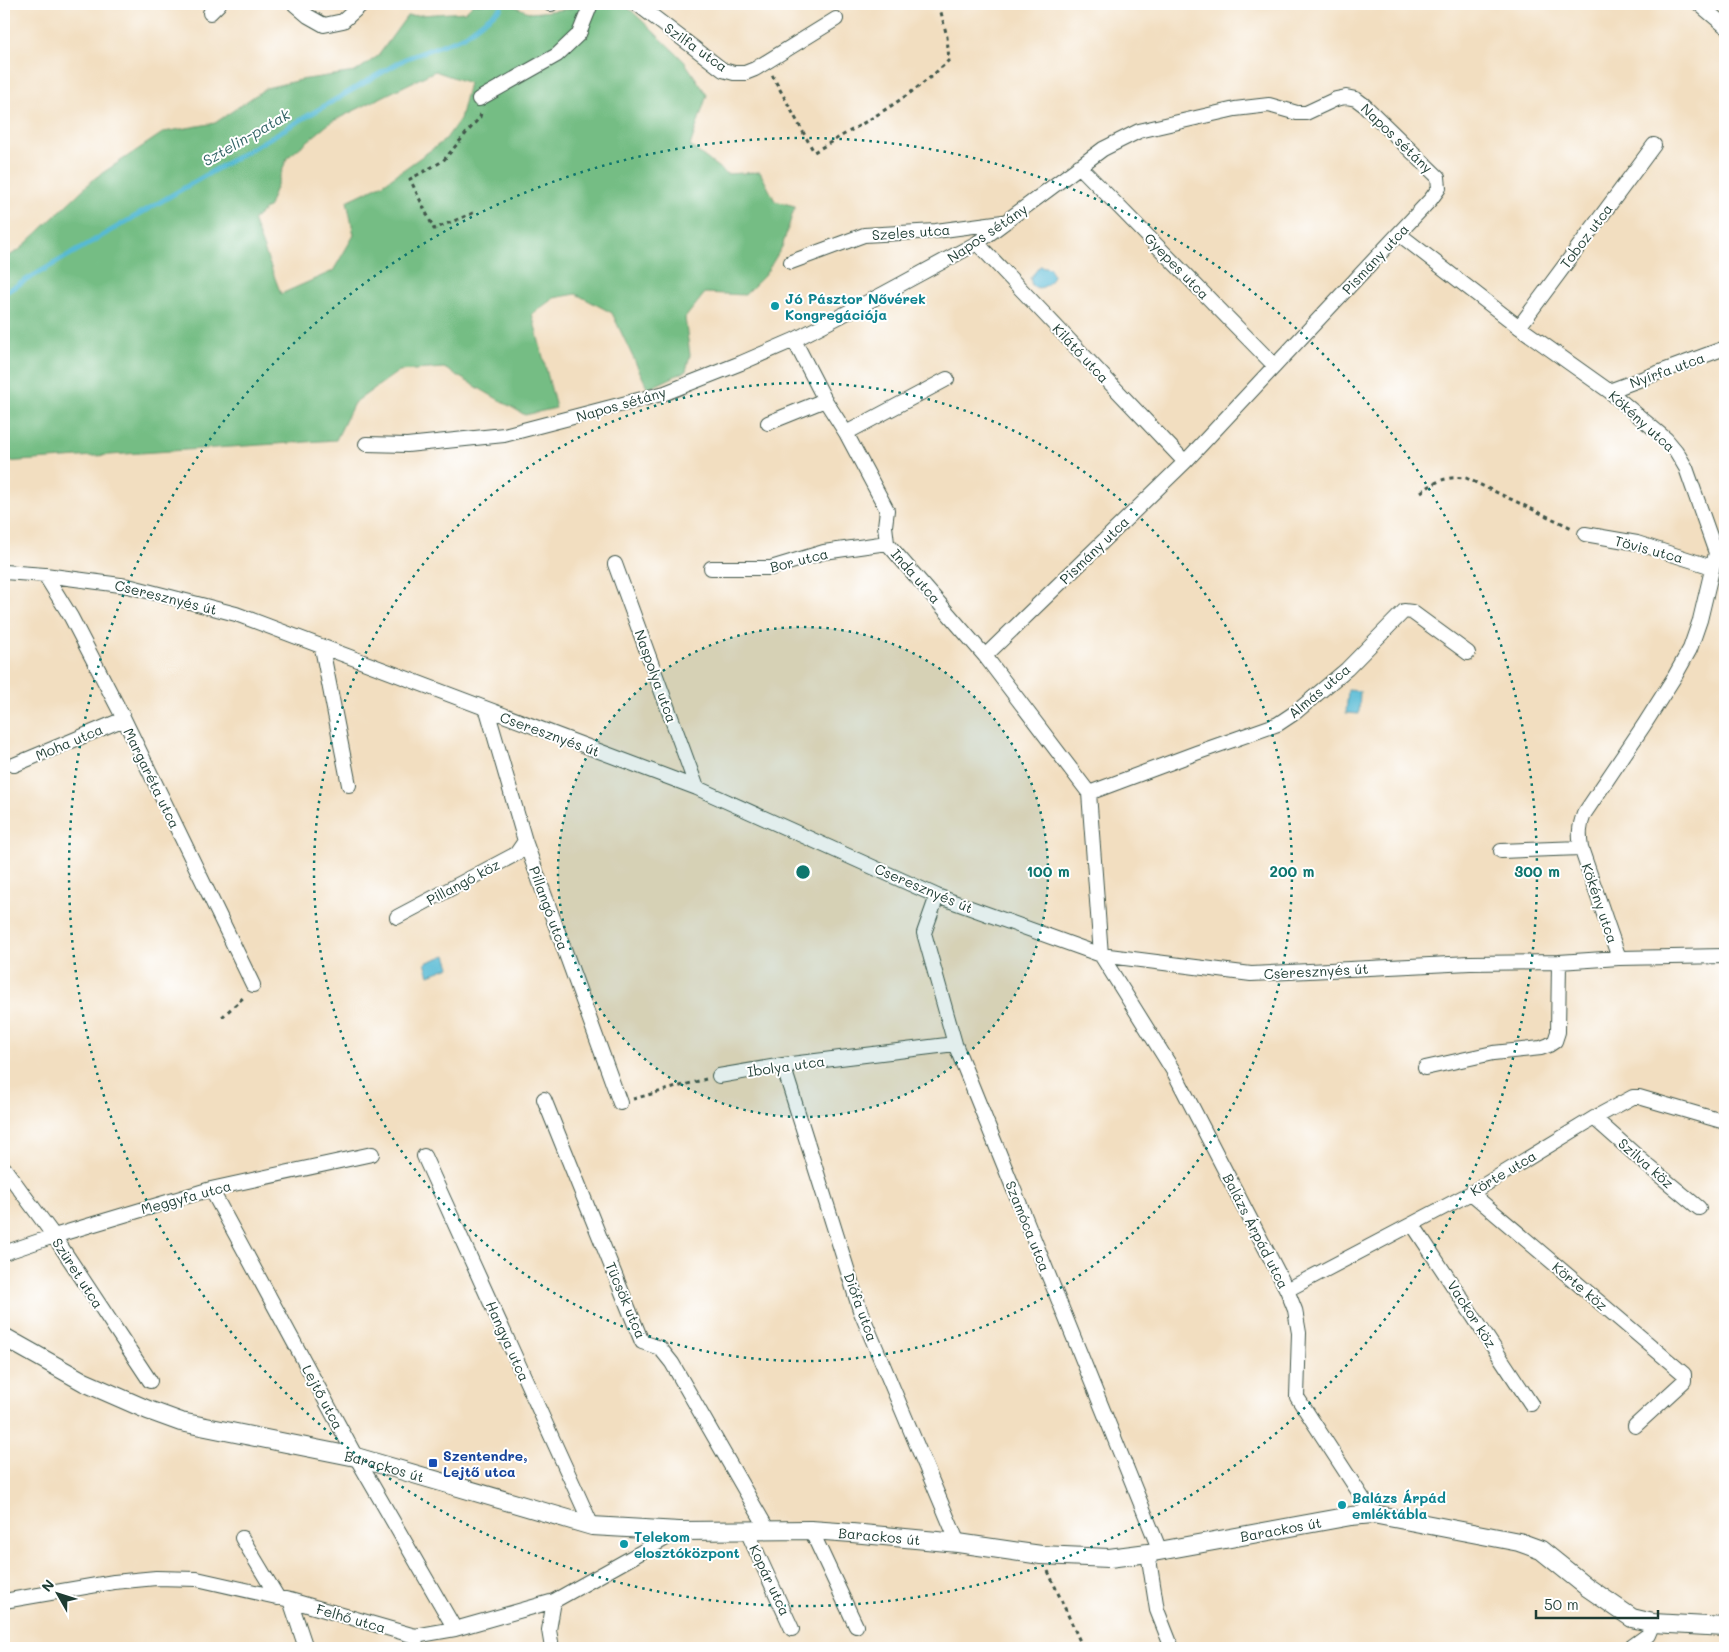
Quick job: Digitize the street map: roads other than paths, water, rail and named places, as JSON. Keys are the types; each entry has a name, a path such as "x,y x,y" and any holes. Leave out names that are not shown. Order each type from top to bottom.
{"street":[{"path":"294,4 308,16 324,25 343,21 362,4"},
{"path":"481,98 557,55 579,34 591,4"},
{"name":"Szilfa utca","path":"637,4 723,70 734,73 745,73 766,64 836,19"},
{"path":"1699,4 1725,26"},
{"name":"Napos sétány","path":"366,444 407,445 504,435 665,393 794,340 907,282 977,243 1103,149 1139,131 1236,109 1269,105 1297,113 1306,112 1346,97 1356,99 1438,177 1439,188 1431,198"},
{"name":"Toboz utca","path":"1519,327 1654,144"},
{"name":"Gyepes utca","path":"1079,166 1274,365"},
{"name":"Pismány utca","path":"984,656 1185,462 1431,198"},
{"name":"Szeles utca","path":"791,262 864,235 936,232 1005,222"},
{"name":"Kökény utca","path":"1399,234 1519,327 1609,391 1666,439 1676,451 1689,476 1720,552 1712,567 1700,620 1690,649 1644,725 1584,814 1579,826 1582,848 1619,958"},
{"name":"Kilátó utca","path":"977,243 1185,462"},
{"name":"Inda utca","path":"794,340 825,400 846,433 887,510 884,526 887,542 984,656"},
{"name":"Nyírfa utca","path":"1609,391 1725,348"},
{"path":"846,433 947,379"},
{"path":"768,423 825,400"},
{"name":"Tövis utca","path":"1585,534 1637,543 1712,567"},
{"name":"Bor utca","path":"711,568 771,568 824,552 887,542"},
{"name":"Naspolya utca","path":"616,564 697,788"},
{"name":"Cseresznyés út","path":"4,572 45,575 137,588 236,614 697,788 937,896 1101,955 1251,974 1470,963 1725,956"},
{"name":"Margaréta utca","path":"45,575 70,617 124,719 253,986"},
{"name":"Almás utca","path":"1090,793 1278,724 1296,712 1348,669 1404,611 1412,612 1468,653"},
{"path":"322,648 349,785"},
{"path":"984,656 1090,793 1101,955"},
{"name":"Pillangó utca","path":"487,710 525,841 620,1103"},
{"name":"Moha utca","path":"14,765 124,719"},
{"name":"Pillangó köz","path":"397,916 516,854 525,841"},
{"name":"Kökény utca","path":"1502,851 1582,848"},
{"name":"Szamóca utca","path":"937,896 924,933 954,1044 1154,1552 1157,1610 1172,1648"},
{"name":"Balázs Árpád utca","path":"1101,955 1174,1072 1287,1290 1295,1310 1299,1333 1297,1397 1373,1514"},
{"path":"1425,1068 1494,1053 1541,1048 1549,1045 1555,1040 1558,1032 1559,962"},
{"name":"Ibolya utca","path":"719,1076 784,1065 954,1044"},
{"name":"Diófa utca","path":"784,1065 860,1310 958,1543"},
{"name":"Körte utca","path":"1287,1290 1471,1193 1594,1118 1634,1097 1725,1122"},
{"name":"Tücsök utca","path":"544,1099 642,1342 660,1348 672,1363 769,1532"},
{"name":"Szilva köz","path":"1594,1118 1699,1208"},
{"name":"Meggyfa utca","path":"4,1253 54,1236 212,1189 372,1154"},
{"name":"Hangya utca","path":"424,1156 592,1526"},
{"name":"Szüret utca","path":"4,1168 54,1236 150,1381"},
{"name":"Lejtő utca","path":"212,1189 356,1457 455,1629"},
{"name":"Körte köz","path":"1471,1193 1684,1374 1684,1381 1634,1426"},
{"name":"Vackor köz","path":"1412,1225 1531,1404"},
{"name":"Barackos út","path":"4,1337 84,1382 181,1422 356,1457 592,1526 680,1531 769,1532 811,1530 958,1543 1041,1555 1109,1558 1154,1552 1351,1516 1373,1514 1519,1542 1541,1550 1616,1608 1632,1618 1652,1623 1725,1627"},
{"name":"Barackos út","path":"811,1530 856,1626"},
{"name":"Felhő utca","path":"4,1601 114,1582 156,1578 197,1579 284,1599 416,1642 554,1601 680,1531"},
{"name":"Kopár utca","path":"747,1531 792,1629"},
{"path":"242,1538 284,1599 306,1648"},
{"path":"552,1648 549,1630 554,1601"},
{"path":"1630,1648 1648,1635 1652,1623"}],"water":[{"path":"1040,266 1050,268 1053,275 1050,282 1039,288 1032,286 1030,278"},
{"path":"1348,690 1360,691 1359,714 1346,713"},
{"path":"446,955 450,967 429,975 425,963"}],"waterway":[{"name":"Sztelin-patak","path":"4,293 405,59 463,37 501,8"}],"place":[{"name":"Jó Pásztor Nővérek Kongregációja","path":"775,306"},
{"name":"Szentendre, Lejtő utca","path":"433,1463"},
{"name":"Balázs Árpád emléktábla","path":"1342,1505"},
{"name":"Telekom elosztóközpont","path":"624,1544"}]}
